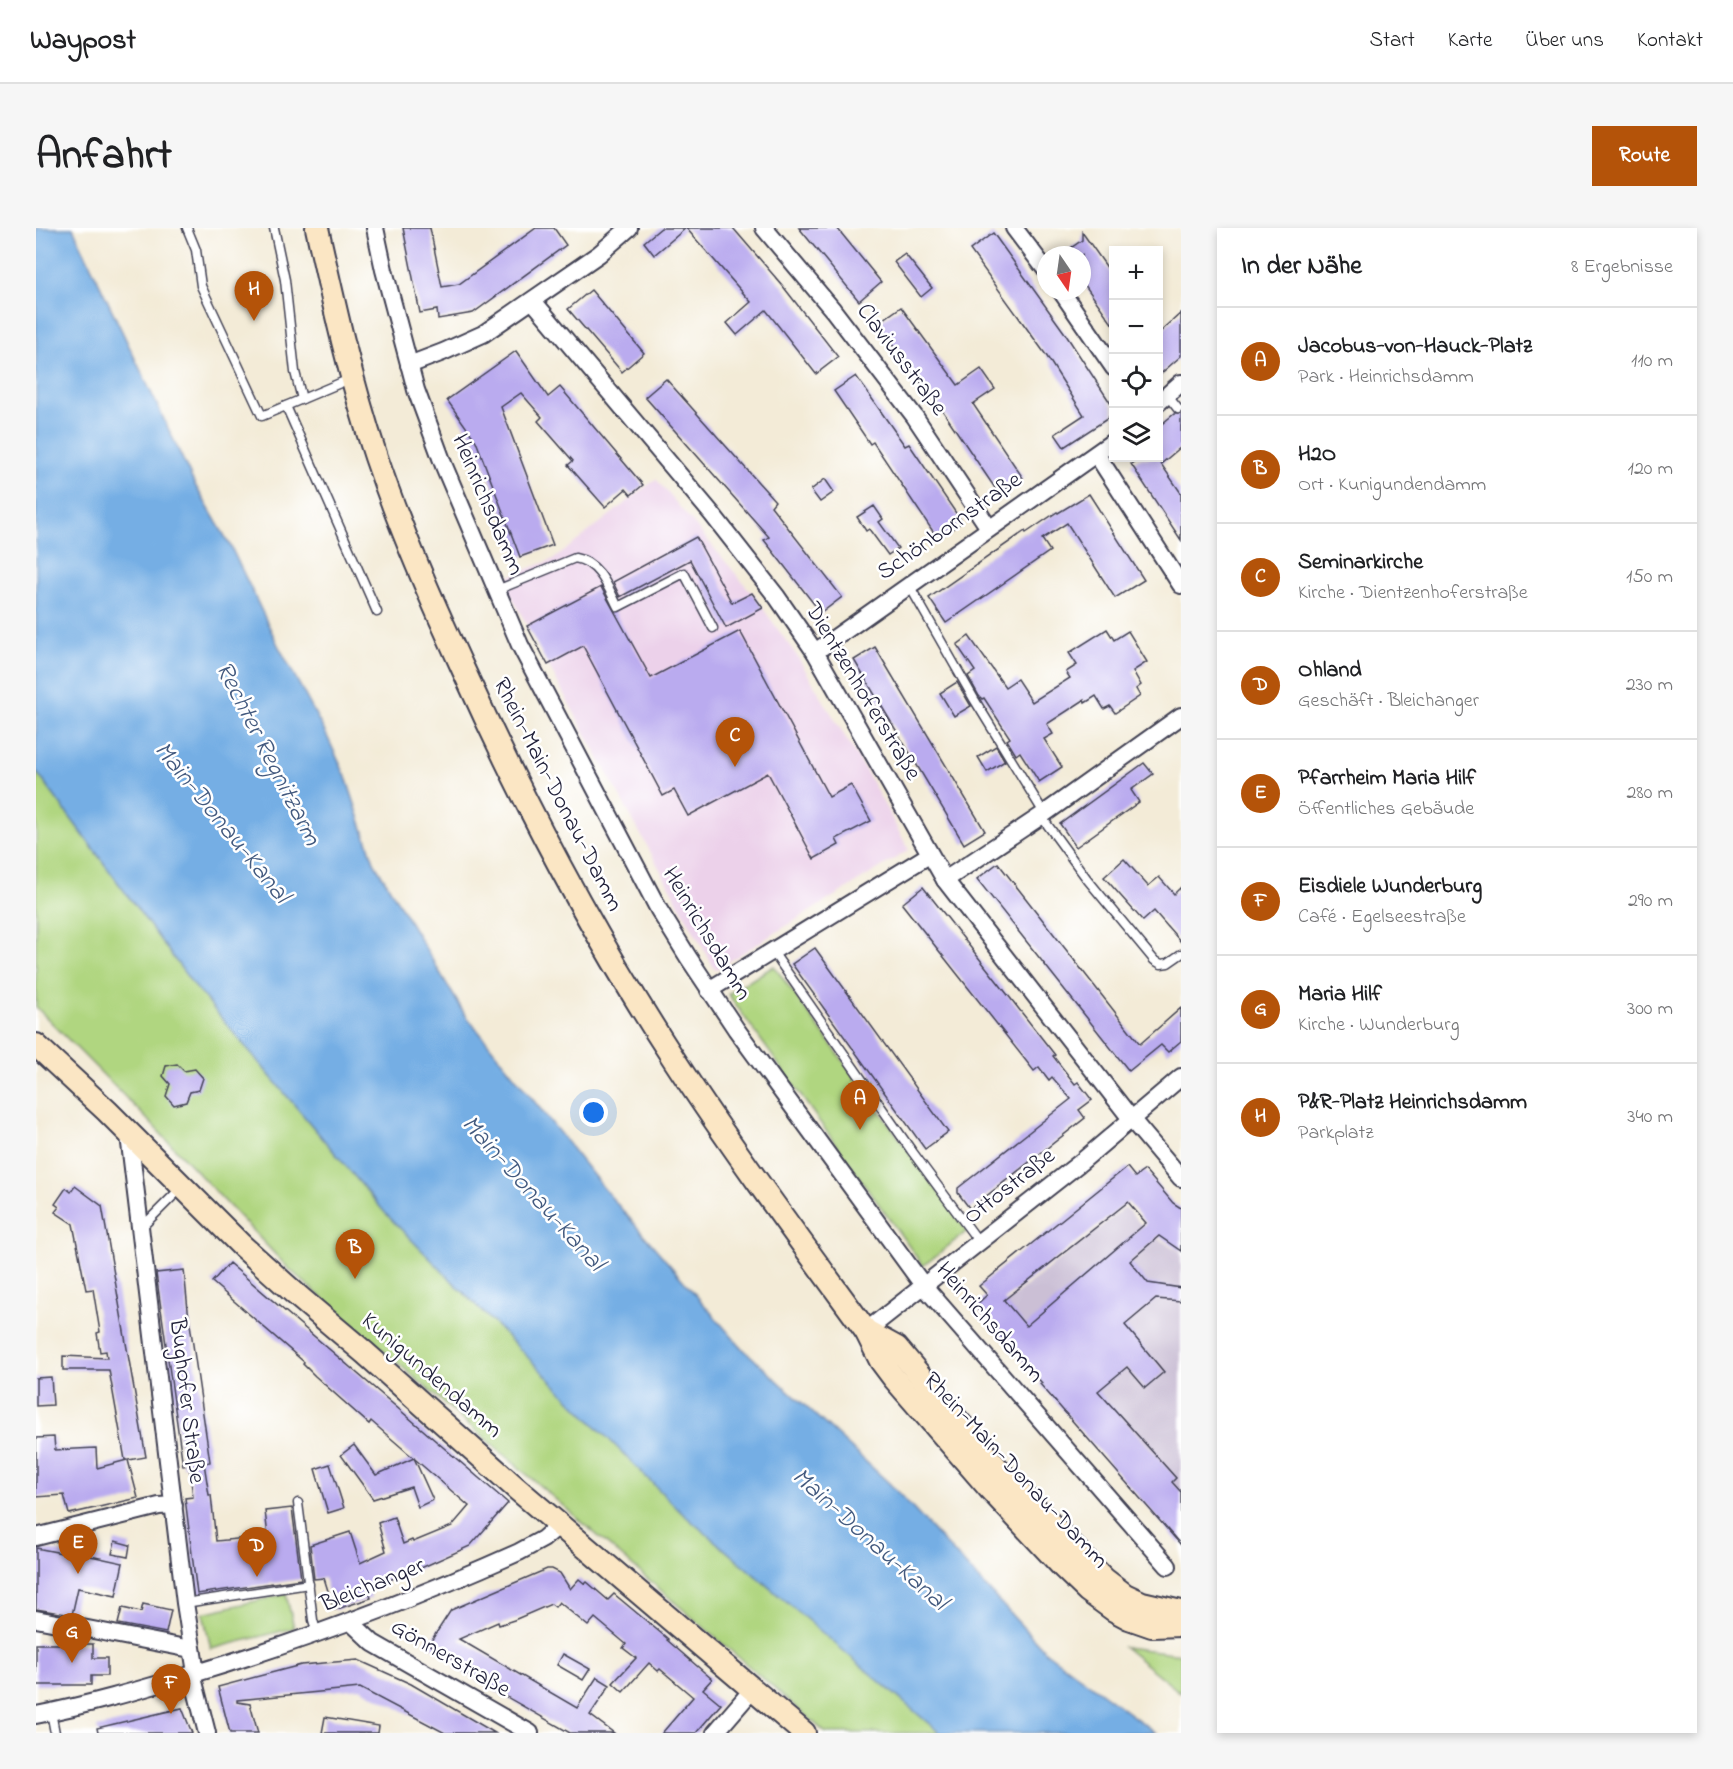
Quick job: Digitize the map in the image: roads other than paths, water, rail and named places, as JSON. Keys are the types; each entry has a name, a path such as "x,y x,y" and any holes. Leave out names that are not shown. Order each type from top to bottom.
{"street":[{"name":"Rhein-Main-Donau-Damm","path":"316,228 352,378 376,457 411,551 501,754 542,836 674,1058 719,1126 866,1331 881,1361 998,1497 1063,1567 1114,1610 1152,1626 1181,1625"},
{"name":"Heinrichsdamm","path":"375,228 416,390 444,466 520,645 660,910 709,990 923,1285 1168,1566"},
{"path":"409,364 483,334 599,254 629,228"},
{"name":"Claviusstraße","path":"764,228 833,310 915,417 989,528"},
{"path":"1014,228 1037,258"},
{"path":"1066,300 1109,362"},
{"name":"Dientzenhoferstraße","path":"533,301 712,514 777,597 815,652 945,880 1132,1120 1181,1178"},
{"path":"1163,399 1181,383"},
{"name":"Schönbornstraße","path":"815,652 1109,444"},
{"path":"1096,454 1181,585"},
{"path":"945,880 1042,815 1181,716"},
{"path":"709,990 929,855"},
{"name":"Kunigundendamm","path":"36,1045 300,1298 559,1525 804,1733"},
{"name":"Ottostraße","path":"866,1331 1132,1120 1181,1077"},
{"name":"Bughofer Straße","path":"129,1135 194,1673 207,1733"},
{"name":"Rhein-Main-Donau-Damm","path":"866,1331 897,1348 1004,1476 1104,1579 1125,1595 1142,1603 1181,1612"},
{"path":"36,1537 174,1504"},
{"name":"Bleichanger","path":"44,1713 132,1692 351,1623 519,1552 543,1539 559,1525"},
{"path":"36,1619 191,1649"},
{"name":"Gönnerstraße","path":"351,1623 373,1643 530,1733"},
{"path":"715,1733 753,1689"}],"lane":[{"path":"188,228 196,250 201,286 262,416 352,378"},
{"path":"274,228 285,280 295,372 302,399"},
{"path":"1163,399 1178,409"},
{"path":"286,406 377,612"},
{"path":"497,590 575,558 586,560 595,567 618,607 684,573 713,628"},
{"path":"909,585 1042,815 1087,879 1154,960 1161,964 1168,963 1181,954"},
{"path":"773,952 904,1140 979,1242"},
{"path":"139,1229 182,1186"},
{"path":"298,1503 317,1635"},
{"path":"185,1603 309,1584"},
{"path":"44,1713 55,1733"}],"water":[{"path":"36,228 73,228 195,485 230,545 278,645 327,736 346,777 374,862 464,1013 605,1190 740,1346 889,1483 1046,1652 1156,1733 940,1733 682,1513 387,1215 192,983 36,771"}],"place":[{"name":"P&R-Platz Heinrichsdamm","path":"254,321"},
{"name":"Seminarkirche","path":"735,767"},
{"name":"Jacobus-von-Hauck-Platz","path":"860,1130"},
{"name":"H2O","path":"355,1279"},
{"name":"Pfarrheim Maria Hilf","path":"78,1574"},
{"name":"Ohland","path":"257,1577"},
{"name":"Maria Hilf","path":"72,1663"},
{"name":"Eisdiele Wunderburg","path":"171,1714"}],"water label":[{"name":"Rechter Regnitzarm","path":"267,754"},
{"name":"Main-Donau-Kanal","path":"221,823"},
{"name":"Main-Donau-Kanal","path":"532,1194"},
{"name":"Main-Donau-Kanal","path":"869,1540"}]}
